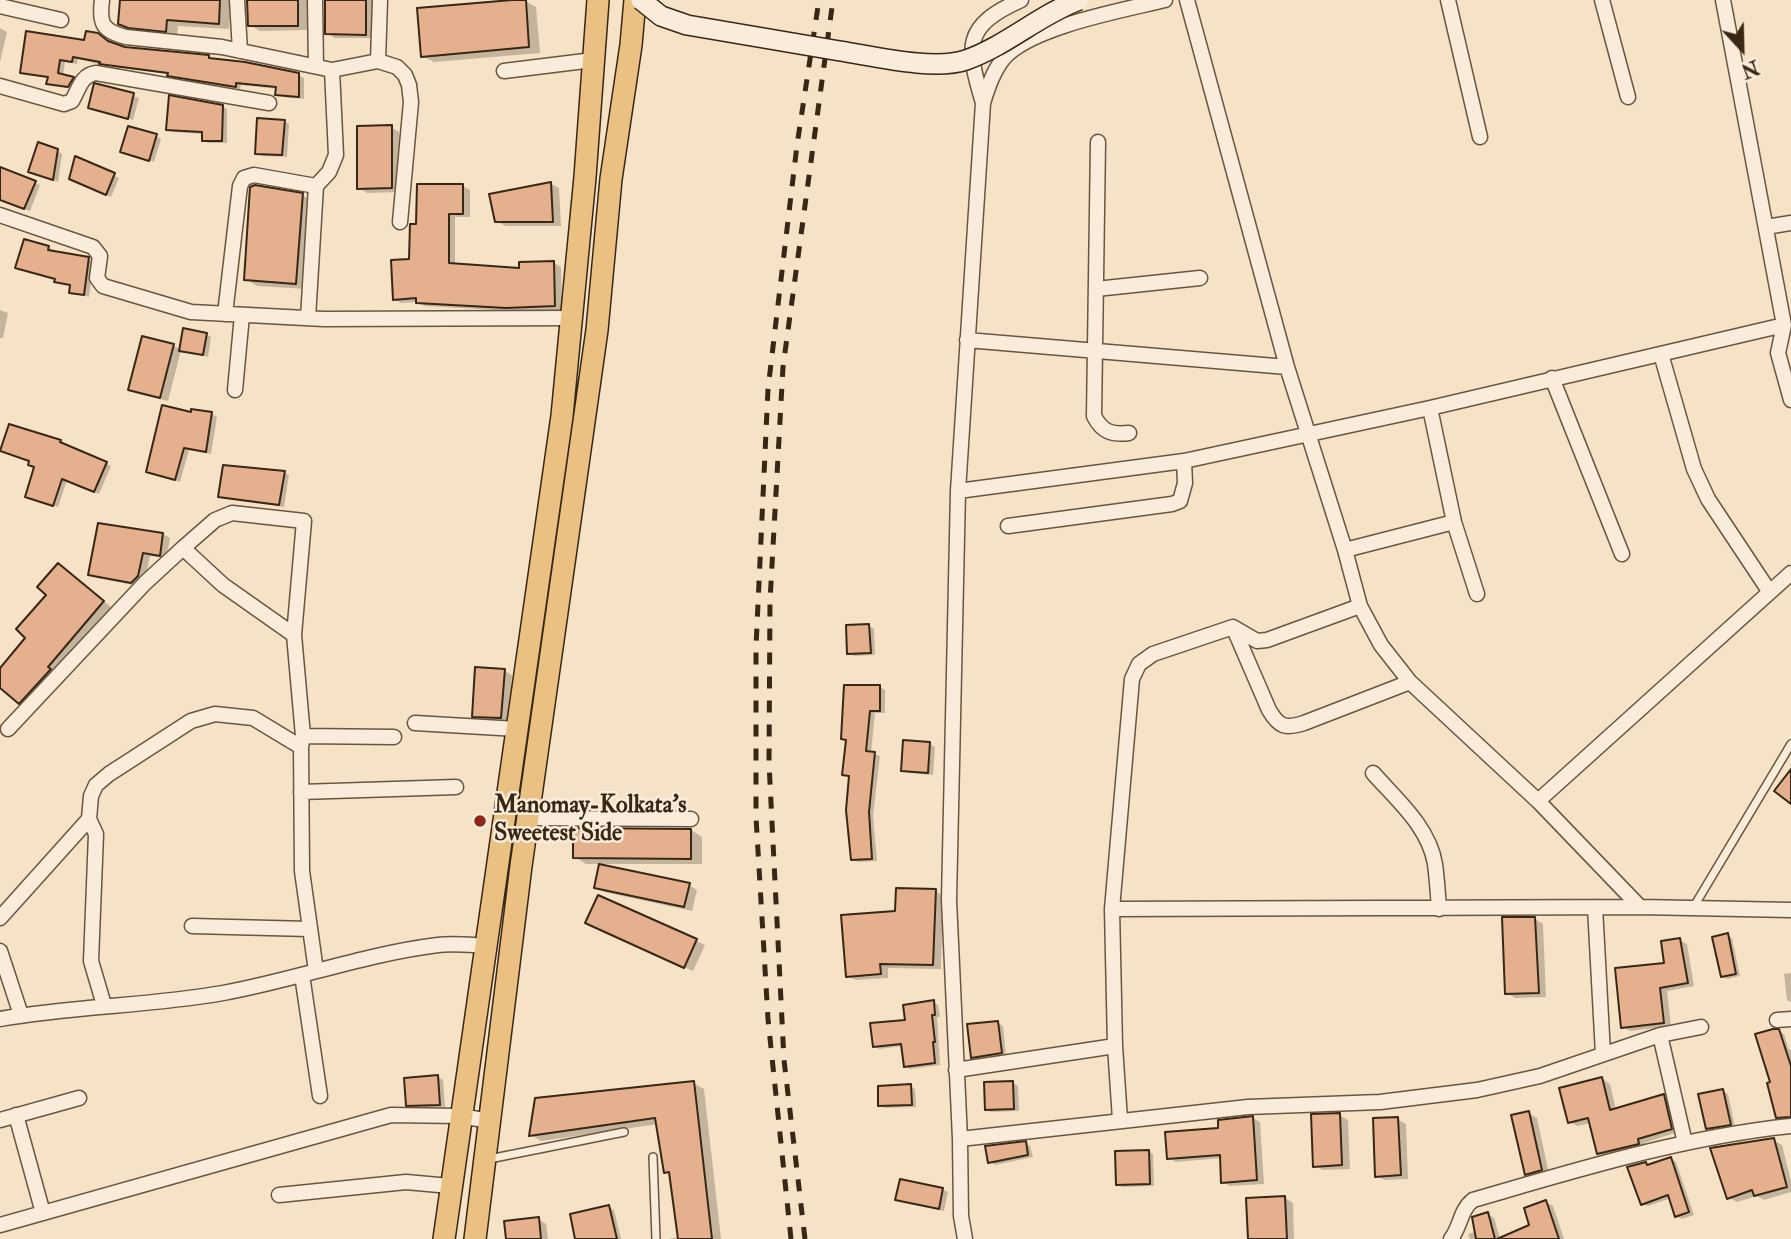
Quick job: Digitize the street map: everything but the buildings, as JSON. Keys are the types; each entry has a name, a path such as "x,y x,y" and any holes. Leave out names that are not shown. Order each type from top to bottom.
{"main road":[{"path":"444,1239 562,416 585,177 598,0"},
{"path":"475,1239 529,818 592,371 611,179 638,0"},
{"path":"585,177 611,179"}],"street":[{"path":"102,0 100,16 103,25 112,34 240,51 332,70 378,61 397,67 405,75 411,102 400,222"},
{"path":"237,0 240,51"},
{"path":"315,0 316,66"},
{"path":"378,61 380,0"},
{"path":"638,0 661,16 687,25 884,58 944,65 983,52 1056,9 1079,0"},
{"path":"983,103 971,48 974,34 985,19 1021,0"},
{"path":"965,1239 961,1216 949,900 958,491 983,103 992,75 1004,57 1020,44 1049,31 1165,0"},
{"path":"1187,0 1287,367 1360,606 1386,653 1410,682 1538,801 1640,906"},
{"path":"1448,0 1480,137"},
{"path":"1602,0 1628,97"},
{"path":"1723,0 1788,327 1779,353 1791,400"},
{"path":"0,6 61,20"},
{"path":"504,71 593,60"},
{"path":"308,318 316,187 329,172 336,155 332,70"},
{"path":"0,86 64,104 72,100 87,74 96,73 269,103"},
{"path":"1098,142 1094,416 1099,426 1107,432 1129,433"},
{"path":"225,314 240,186 244,178 254,175 316,187"},
{"path":"0,215 93,247 100,256 97,278 103,286 191,312 308,318 572,318"},
{"path":"1766,227 1791,223"},
{"path":"1096,289 1200,278"},
{"path":"235,390 242,315"},
{"path":"958,491 1184,461 1788,327"},
{"path":"967,340 1287,367"},
{"path":"1661,354 1694,469 1709,499 1769,591"},
{"path":"1552,378 1622,554"},
{"path":"1430,408 1454,522 1477,594"},
{"path":"1009,526 1180,501 1183,493 1184,461"},
{"path":"9,729 145,583 215,520 232,513 304,521 295,635 302,742 302,870 309,929 309,973 320,1096"},
{"path":"1345,550 1454,522"},
{"path":"183,548 223,585 295,635"},
{"path":"1538,801 1791,573"},
{"path":"1233,627 1257,642 1360,606"},
{"path":"1233,627 1269,710 1282,727 1304,723 1410,682"},
{"path":"1120,1120 1115,1046 1112,909 1132,679 1139,664 1153,654 1233,627"},
{"path":"104,1005 91,961 96,834 89,819 91,796 96,785 191,721 215,714 254,718 302,742 394,737"},
{"path":"415,723 517,729"},
{"path":"1373,773 1415,820 1427,839 1435,862 1439,909"},
{"path":"301,792 456,787"},
{"path":"529,818 691,819"},
{"path":"0,918 89,819"},
{"path":"1112,909 1640,906 1791,910"},
{"path":"1595,907 1603,1054"},
{"path":"192,926 309,929"},
{"path":"0,1019 104,1005 183,999 270,984 383,955 440,945 486,946"},
{"path":"0,951 21,1015"},
{"path":"960,1139 1248,1107 1380,1102 1477,1090 1540,1076 1660,1035 1701,1027"},
{"path":"1660,1035 1685,1143"},
{"path":"956,1070 1115,1046"},
{"path":"0,1120 79,1098"},
{"path":"16,1115 43,1213"},
{"path":"6,1239 1,1224 391,1115 460,1116 490,1121"},
{"path":"1451,1239 1458,1230 1464,1207 1473,1200 1685,1143 1735,1132 1791,1126"},
{"path":"279,1195 406,1182 450,1186"}],"lane":[{"path":"1693,909 1791,744"},
{"path":"485,1160 624,1132"},
{"path":"653,1157 656,1239"}],"railway":[{"path":"791,1239 768,1019 756,817 756,647 768,389 797,145 819,0"},
{"path":"805,1239 784,1060 769,763 770,601 783,367 833,0"}],"place":[{"name":"Manomay-Kolkata’s Sweetest Side","path":"480,821"}]}
